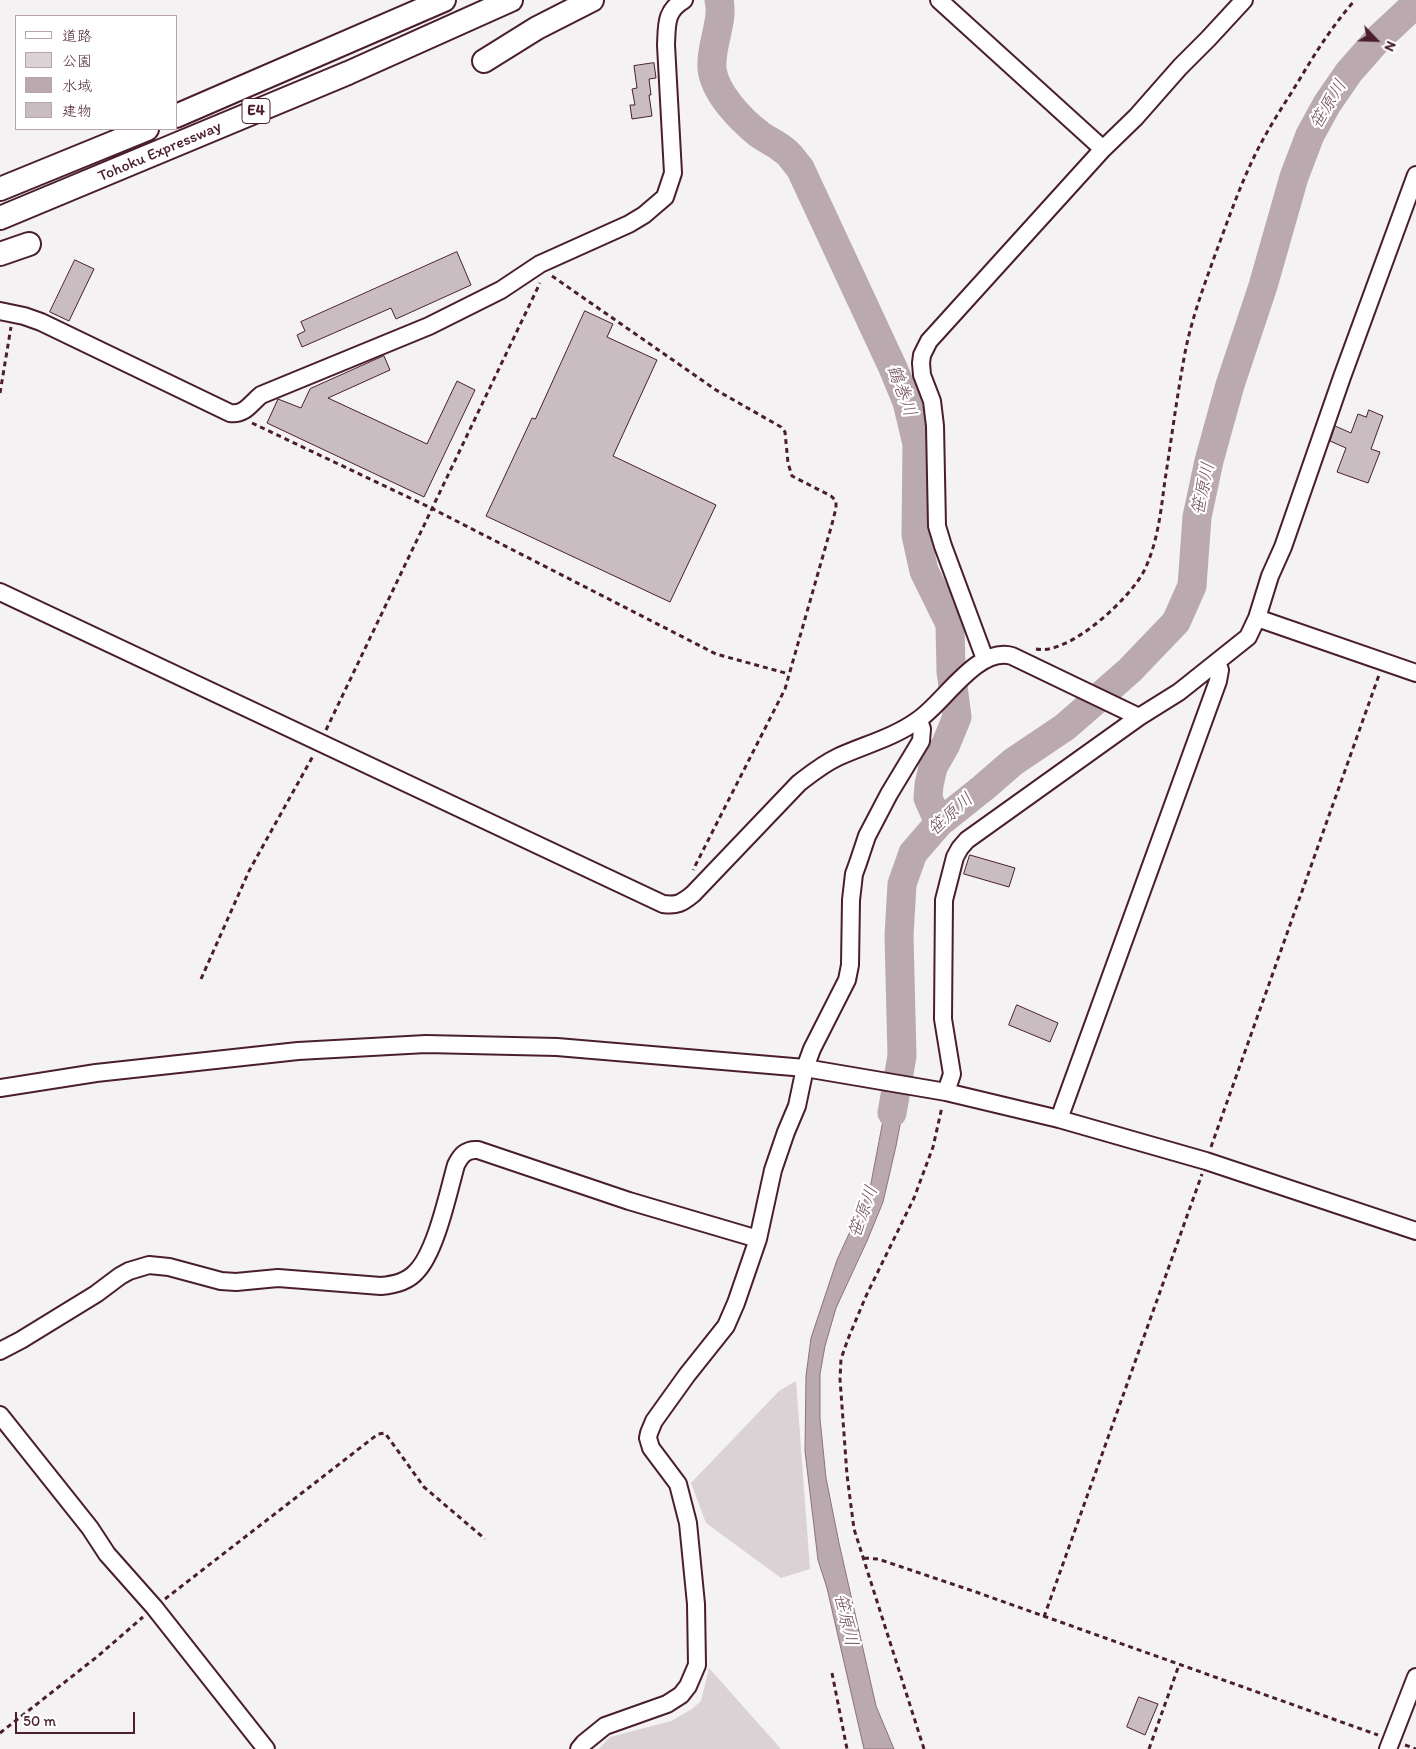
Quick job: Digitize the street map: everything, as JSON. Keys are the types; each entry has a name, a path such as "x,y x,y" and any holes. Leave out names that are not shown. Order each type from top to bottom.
{"highway":[{"name":"Tohoku Expressway","path":"178,115 444,0"},
{"name":"Tohoku Expressway","path":"0,218 330,80 511,0"},
{"path":"484,61 537,28 592,0"},
{"name":"Tohoku Expressway","path":"0,189 145,130"},
{"path":"0,254 29,244"}],"street":[{"path":"7,312 41,322 230,413 235,414 245,411 261,395 429,326 501,290 543,266 629,224 644,215 665,197 673,173 666,45 667,24 676,5 684,0"},
{"path":"939,0 1103,149"},
{"path":"983,660 937,526 935,426 932,402 922,375 922,355 929,341 1103,149 1136,117 1180,67 1244,0"},
{"path":"946,1092 952,1074 943,1019 944,900 953,865 960,848 989,823 1139,717 1179,692 1248,637 1257,618 1270,576 1416,174"},
{"path":"0,592 663,904 678,905 683,903 793,789 819,767 839,756 890,736 923,715 983,660 998,655 1012,656 1139,717"},
{"path":"1257,618 1416,673"},
{"path":"1059,1119 1218,681 1220,670 1217,662"},
{"path":"579,1749 605,1726 667,1704 681,1695 688,1686 698,1665 696,1604 688,1523 678,1484 651,1448 648,1438 654,1421 726,1326 736,1303 758,1239 773,1170 797,1106 805,1068 812,1049 847,980 850,965 851,900 854,874 867,836 888,794 921,741 923,715"},
{"path":"0,1088 96,1074 279,1054 426,1044 557,1046 805,1068 946,1092 1059,1119 1206,1161 1416,1231"},
{"path":"0,1350 21,1340 96,1294 120,1276 149,1265 169,1267 221,1281 236,1282 278,1278 381,1286 396,1283 417,1272 427,1257 433,1244 456,1165 468,1150 478,1150 630,1201 758,1239"},
{"path":"0,1415 90,1528 107,1554 154,1607 266,1749"},
{"path":"1390,1745 1416,1677"}],"path":[{"path":"1031,648 1050,649 1085,633 1119,602 1144,572 1159,520 1190,328 1222,235 1265,136 1321,44 1356,0"},
{"path":"201,979 249,871 321,742 543,266 553,277 716,390 784,430 788,463 792,476 831,496 836,501 832,524 785,688 691,873 690,887 693,894"},
{"path":"0,393 7,312"},
{"path":"245,411 248,419 253,424 431,508 716,654 789,674"},
{"path":"1044,1617 1384,662"},
{"path":"924,1749 854,1529 847,1475 840,1379 841,1359 866,1296 914,1198 933,1146 946,1092"},
{"path":"0,1733 98,1656 154,1607 378,1434 385,1433 424,1487 485,1539"},
{"path":"864,1558 878,1559 1044,1617 1390,1745 1416,1749"},
{"path":"1149,1749 1178,1665"},
{"path":"832,1673 847,1749"}],"green space":[{"path":"796,1381 810,1569 781,1578 706,1523 691,1483 779,1391"},
{"path":"709,1668 781,1749 599,1749 610,1737 671,1721 692,1709 701,1701"}],"water":[{"path":"889,1091 906,1094 883,1202 836,1308 825,1346 820,1374 820,1419 826,1478 876,1706 894,1749 864,1749 827,1588 818,1560 805,1451 806,1376 811,1338 837,1260 870,1188"}],"building":[{"path":"654,63 656,78 649,79 652,116 632,119 630,105 635,105 632,89 637,88 634,66"},
{"path":"457,252 471,285 396,319 391,308 302,347 297,335 305,331 301,322"},
{"path":"75,260 94,269 69,321 50,312"},
{"path":"585,311 613,324 607,337 657,360 613,456 716,505 670,602 486,516 532,418 535,419"},
{"path":"384,356 390,370 328,398 427,444 457,381 475,390 424,497 267,423 278,399 301,408 310,389"},
{"path":"1369,410 1383,416 1371,449 1380,452 1368,483 1337,472 1346,448 1330,441 1335,426 1351,433 1358,414 1366,417"},
{"path":"970,855 1015,868 1009,887 964,874"},
{"path":"1017,1005 1058,1023 1050,1042 1009,1025"},
{"path":"1139,1697 1158,1704 1145,1735 1127,1727"}],"waterway":[{"name":"鶴巻川","path":"719,0 720,17 712,60 712,69 718,87 744,121 759,134 779,146 800,168 907,402 917,444 916,535 924,571 950,624 951,671 957,717 946,744 933,767 928,798 939,823"},
{"name":"笹原川","path":"892,1113 902,1056 899,936 902,884 913,853 939,823 1013,762 1065,727 1104,693 1130,670 1176,622 1192,586 1197,517 1209,461 1230,385 1263,286 1294,177 1310,135 1327,104 1349,72 1379,38 1416,6"}]}
